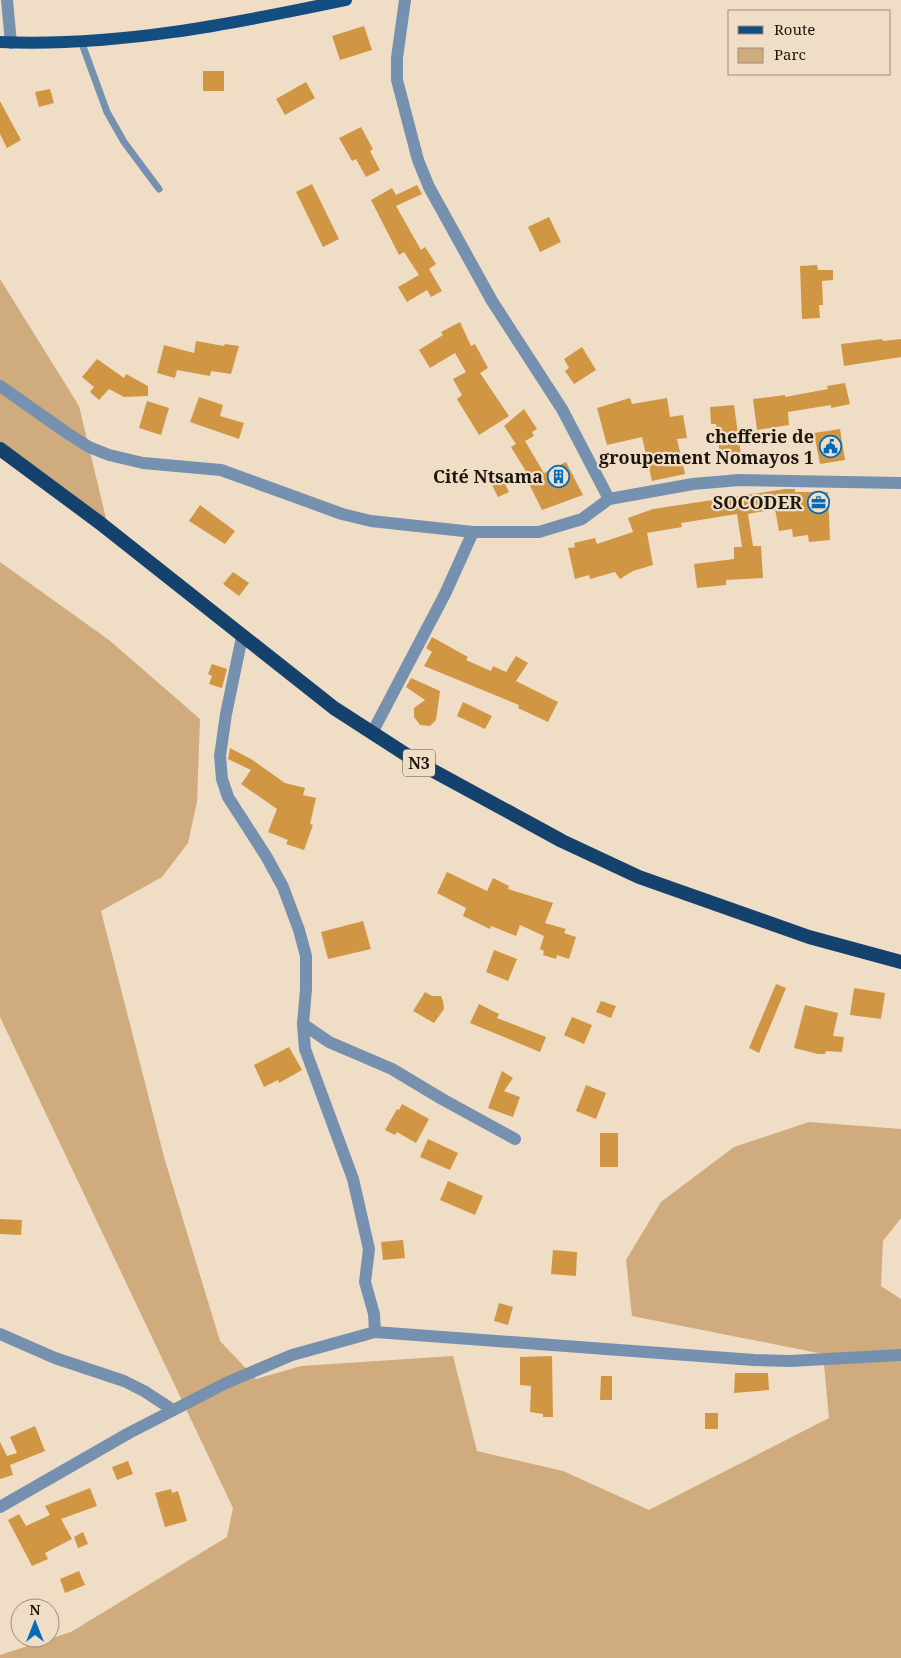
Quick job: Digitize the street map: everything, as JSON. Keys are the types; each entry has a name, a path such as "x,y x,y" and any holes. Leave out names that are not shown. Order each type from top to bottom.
{"highway":[{"name":"N3","path":"0,449 100,523 334,708 372,733 490,803 639,877 809,937 901,962"}],"main road":[{"path":"5,43 81,41 172,34 346,0"}],"street":[{"path":"5,43 8,0"},
{"path":"405,0 396,58 397,80 422,169 492,301 562,409 609,499"},
{"path":"0,386 66,433 89,447 109,455 143,463 221,470 342,514 371,521 473,532 539,532 582,519 609,499 693,484 739,480 901,483"},
{"path":"372,733 441,602 473,532"},
{"path":"242,637 226,714 220,756 222,779 228,797 266,856 283,887 299,930 306,956 303,1024 305,1049 353,1179 368,1249 365,1282 374,1314 375,1332"},
{"path":"303,1024 328,1042 392,1069 442,1099 515,1138"},
{"path":"0,1507 226,1383 292,1356 375,1332 754,1360 790,1361 901,1355"},
{"path":"0,1334 54,1358 124,1382 144,1391 174,1410"}],"lane":[{"path":"81,41 107,112 124,142 159,189"}],"green space":[{"path":"0,279 79,406 109,531 0,454"},
{"path":"0,562 109,640 200,719 197,802 188,843 162,877 101,911 164,1157 220,1341 256,1379 301,1366 453,1356 477,1451 563,1471 649,1510 829,1418 823,1354 632,1316 626,1260 661,1202 734,1147 809,1122 901,1129 901,1218 883,1241 881,1286 901,1299 901,1658 0,1658 0,1655 22,1648 60,1648 60,1636 71,1632 227,1537 233,1508 0,1017"}],"building":[{"path":"364,26 372,50 340,60 332,36"},
{"path":"203,71 224,71 224,91 203,91"},
{"path":"306,82 315,98 285,115 276,99"},
{"path":"50,89 54,103 39,107 35,92"},
{"path":"0,101 21,140 7,148 0,134"},
{"path":"361,127 373,149 370,151 380,170 366,177 356,159 352,161 339,138"},
{"path":"312,184 339,239 323,247 296,192"},
{"path":"417,185 422,194 396,206 421,250 425,247 436,264 429,269 442,291 431,297 427,290 407,302 398,287 419,275 404,252 399,255 371,200 392,188 396,195"},
{"path":"549,217 561,242 540,252 528,227"},
{"path":"817,265 818,270 833,270 833,280 822,281 823,305 819,305 820,318 802,319 800,266"},
{"path":"460,322 471,346 475,344 488,368 480,373 509,416 479,435 457,399 462,395 453,379 466,372 455,353 430,368 419,350 443,335 441,332"},
{"path":"882,339 883,341 901,339 901,357 844,366 841,344"},
{"path":"196,341 224,346 225,344 239,346 231,374 211,371 210,376 177,370 175,378 157,373 164,345 194,353"},
{"path":"582,347 596,370 574,384 565,371 569,368 564,359"},
{"path":"97,359 124,378 126,374 148,386 148,396 124,397 109,389 99,400 90,392 94,387 82,377"},
{"path":"845,383 850,404 831,408 831,405 788,412 789,425 757,430 753,399 785,395 785,397 828,389 827,386"},
{"path":"199,397 223,405 220,416 244,423 239,439 190,422"},
{"path":"630,398 632,404 667,398 670,417 683,415 687,438 677,439 685,474 652,481 642,437 607,445 597,408"},
{"path":"147,401 169,408 161,435 139,428"},
{"path":"734,405 742,462 721,464 716,424 711,424 710,407"},
{"path":"524,409 537,429 532,432 534,436 525,441 544,473 566,462 583,495 542,510 527,480 530,478 511,447 516,444 504,426"},
{"name":"chefferie de groupement Nomayos 1","path":"840,429 845,460 820,464 814,433"},
{"path":"503,480 509,492 498,497 492,485"},
{"path":"795,489 795,492 828,492 830,540 809,542 808,535 793,537 792,529 779,531 775,509 748,514 753,546 761,546 763,578 726,580 726,585 697,588 694,564 734,559 734,547 742,547 737,514 681,523 682,527 647,533 653,565 633,571 620,579 615,572 590,579 589,575 575,579 568,548 575,547 574,543 595,538 597,544 633,532 628,518 653,509"},
{"path":"200,505 235,531 225,544 189,521"},
{"path":"233,572 249,583 239,596 223,584"},
{"path":"432,637 468,657 466,660 491,671 493,666 506,672 516,656 528,663 516,681 558,702 548,722 518,708 519,705 424,666 432,652 426,648"},
{"path":"212,664 227,669 222,688 209,684 212,676 208,674"},
{"path":"411,678 440,691 436,720 430,726 420,725 414,717 414,708 425,700 406,687"},
{"path":"463,702 492,716 485,729 457,716"},
{"path":"230,748 251,759 285,783 305,788 303,795 316,798 310,824 313,825 304,850 286,844 288,840 268,832 277,809 241,784 251,770 228,759"},
{"path":"447,872 487,891 493,878 509,886 508,889 553,903 545,923 566,929 564,933 576,937 569,959 557,955 556,959 543,955 544,951 540,949 544,936 520,925 516,936 491,926 490,929 463,916 466,908 437,893"},
{"path":"363,921 371,949 328,959 321,932"},
{"path":"494,950 517,959 508,981 486,972"},
{"path":"776,984 786,988 759,1053 749,1048"},
{"path":"854,988 885,993 881,1019 850,1015"},
{"path":"425,992 432,996 441,996 443,1001 444,1009 434,1023 413,1011"},
{"path":"601,1001 616,1006 611,1018 596,1012"},
{"path":"479,1004 499,1014 497,1018 546,1037 540,1052 470,1023"},
{"path":"805,1005 838,1013 833,1036 844,1037 842,1052 826,1051 825,1054 818,1054 794,1048"},
{"path":"572,1017 592,1025 584,1044 564,1035"},
{"path":"289,1047 302,1070 279,1083 278,1080 264,1087 254,1065"},
{"path":"502,1071 513,1078 504,1091 520,1097 513,1117 488,1108"},
{"path":"586,1085 606,1093 596,1119 576,1111"},
{"path":"402,1104 429,1119 416,1143 397,1132 395,1135 385,1130"},
{"path":"600,1133 618,1133 618,1167 600,1167"},
{"path":"428,1139 458,1153 450,1170 420,1157"},
{"path":"448,1181 483,1196 475,1215 440,1200"},
{"path":"0,1219 22,1220 21,1235 0,1234"},
{"path":"403,1240 405,1258 383,1260 381,1242"},
{"path":"553,1250 577,1252 576,1276 551,1274"},
{"path":"499,1303 513,1307 508,1325 494,1321"},
{"path":"552,1356 553,1417 543,1417 543,1414 530,1412 531,1386 520,1385 520,1357"},
{"path":"735,1373 768,1373 769,1390 734,1393"},
{"path":"601,1376 612,1376 612,1400 600,1400"},
{"path":"705,1413 718,1413 718,1429 705,1429"},
{"path":"35,1426 45,1451 10,1465 13,1475 0,1479 0,1442 7,1456 17,1453 10,1437"},
{"path":"128,1461 133,1474 117,1480 112,1467"},
{"path":"90,1488 97,1506 61,1519 72,1539 45,1553 48,1559 32,1566 8,1520 19,1514 26,1526 50,1515 45,1506"},
{"path":"171,1489 172,1493 178,1491 187,1521 165,1527 155,1493"},
{"path":"83,1532 88,1544 78,1548 74,1537"},
{"path":"79,1571 85,1585 65,1593 60,1579"}],"place":[{"name":"chefferie de groupement Nomayos 1","path":"830,446"},
{"name":"Cité Ntsama","path":"559,476"},
{"name":"SOCODER","path":"818,502"}]}
